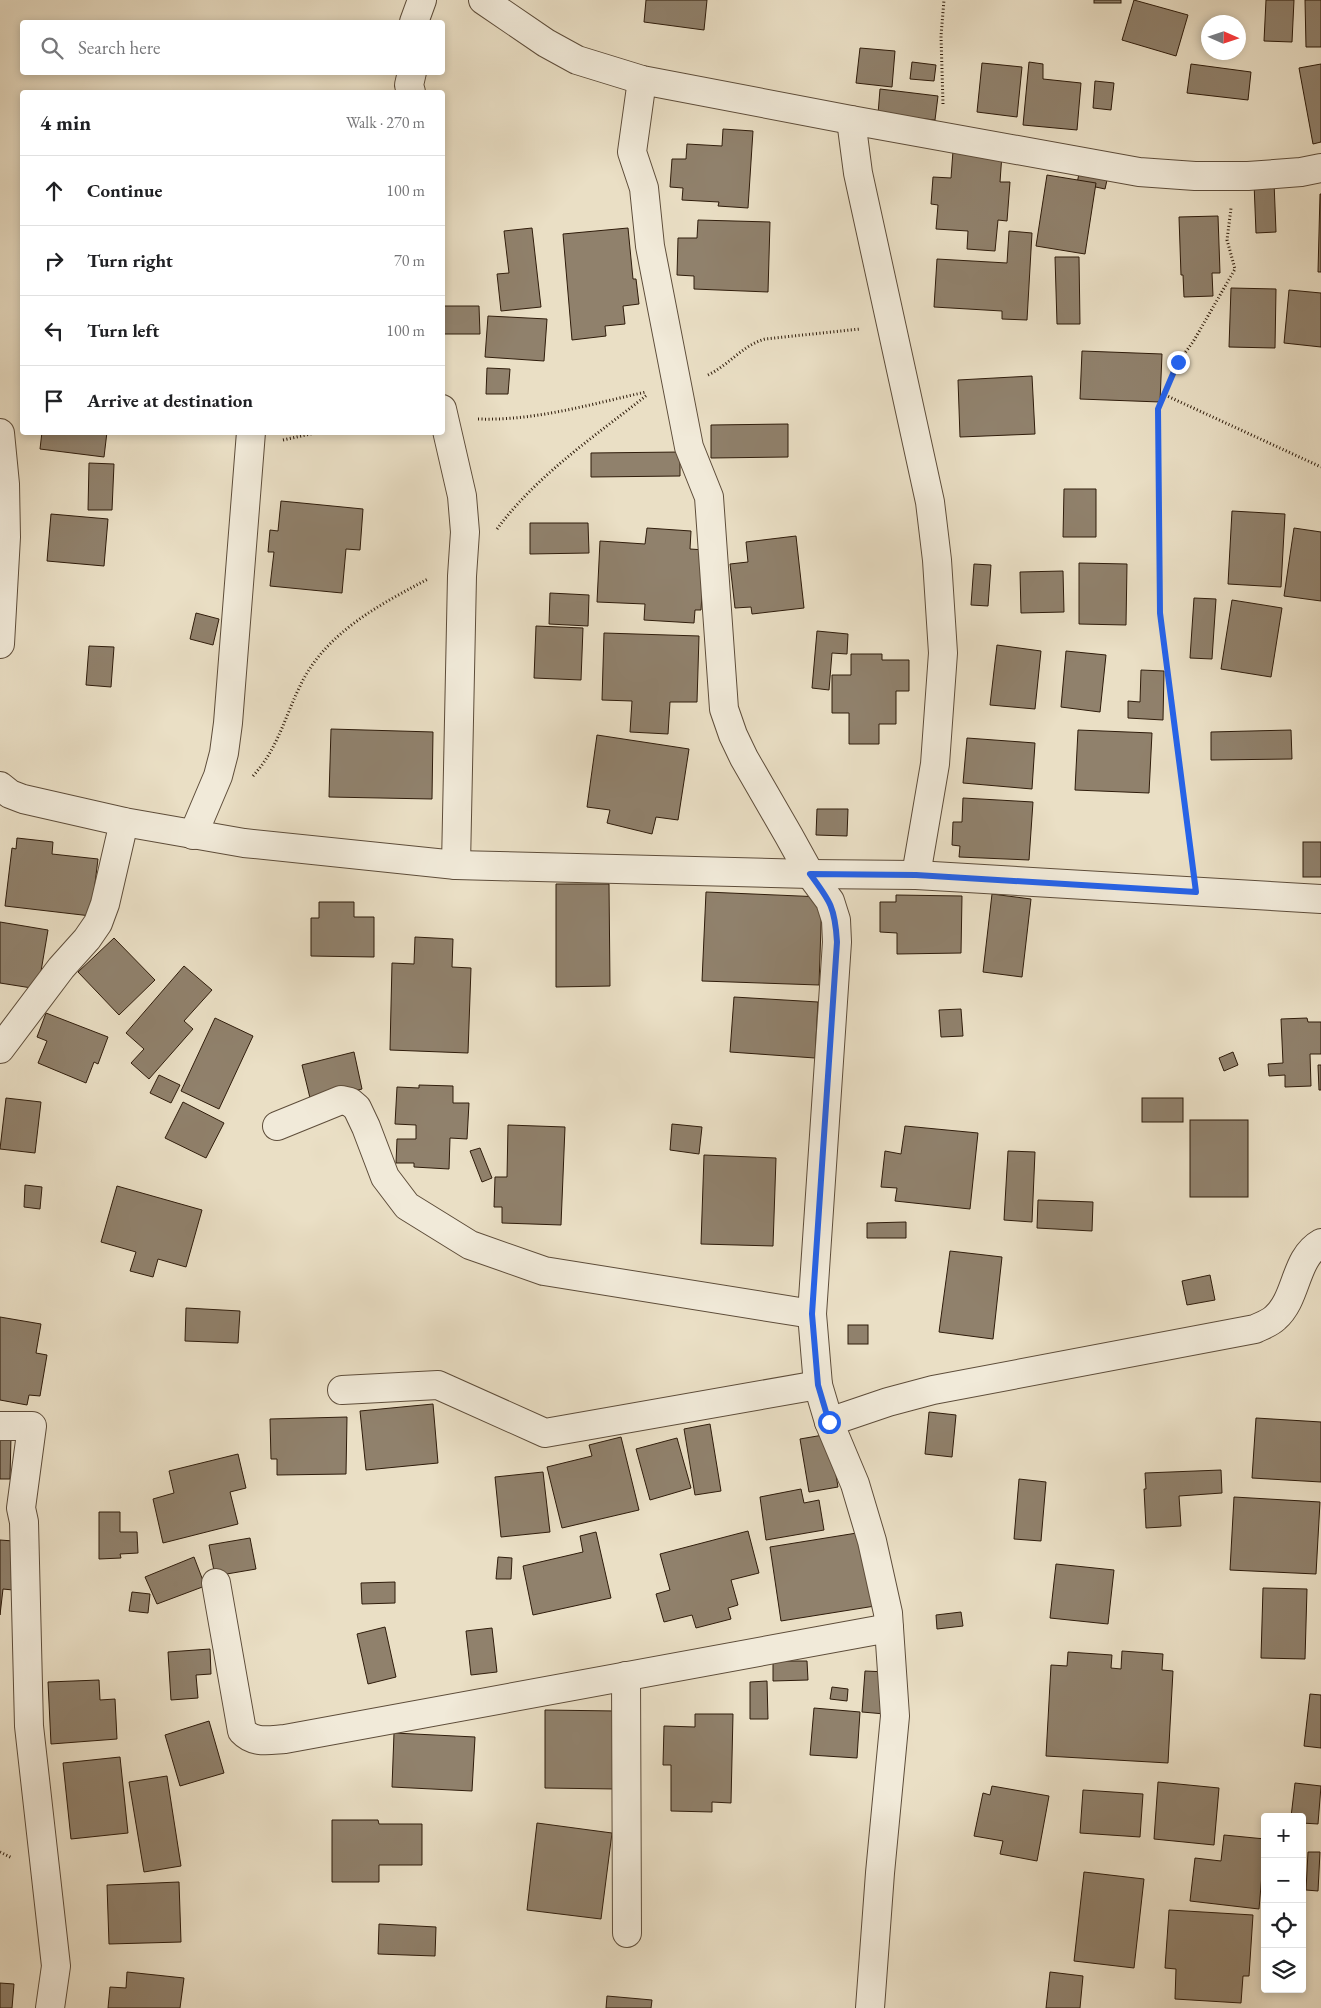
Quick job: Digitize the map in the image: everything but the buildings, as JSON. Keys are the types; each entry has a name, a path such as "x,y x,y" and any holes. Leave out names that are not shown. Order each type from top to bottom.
{"street":[{"path":"415,20 422,0"},
{"path":"483,0 546,43 577,60 642,80 1139,172 1195,176 1236,176 1302,172 1321,168"},
{"path":"410,90 409,85 411,75"},
{"path":"642,80 632,152 644,188 650,246 689,447 709,497 724,709 732,735 744,758 810,874 830,901 836,920 837,942 812,1314 818,1385 829,1422 855,1484 872,1541 888,1613 895,1716 880,1873 870,2008"},
{"path":"851,120 858,173 930,502 937,560 943,652 935,764 916,875"},
{"path":"445,422 462,496 464,532 456,866"},
{"path":"0,433 5,484 6,537 0,644"},
{"path":"193,835 218,776 224,753 251,435"},
{"path":"0,786 10,794 23,799 124,822 193,835 244,843 456,866 916,875 1321,899"},
{"path":"0,1049 61,968 87,939 98,923 105,904 124,822"},
{"path":"277,1126 342,1100 350,1102 357,1108 366,1127 385,1177 407,1206 470,1245 544,1271 812,1314"},
{"path":"829,1422 888,1402 933,1390 1255,1329 1275,1318 1290,1299 1302,1265 1313,1247 1321,1243"},
{"path":"342,1390 438,1385 545,1433 818,1385"},
{"path":"0,1426 32,1426 21,1508 24,1522 29,1726 56,1966 50,2008"},
{"path":"216,1582 242,1732 249,1739 260,1741 889,1628"},
{"path":"626,1676 627,1933"}],"path":[{"path":"944,0 941,36 944,137"},
{"path":"1196,892 1160,613 1158,409 1178,362 1193,342 1235,269 1227,240 1236,176"},
{"path":"249,780 273,750 300,685 324,648 346,628 370,612 478,550 490,538 512,509 536,485 653,390"},
{"path":"1165,395 1321,467"}],"route":[{"path":"829,1422 818,1385 812,1314 837,942 836,920 830,901 810,874 916,875 1196,892 1160,613 1158,409 1178,362"}]}
